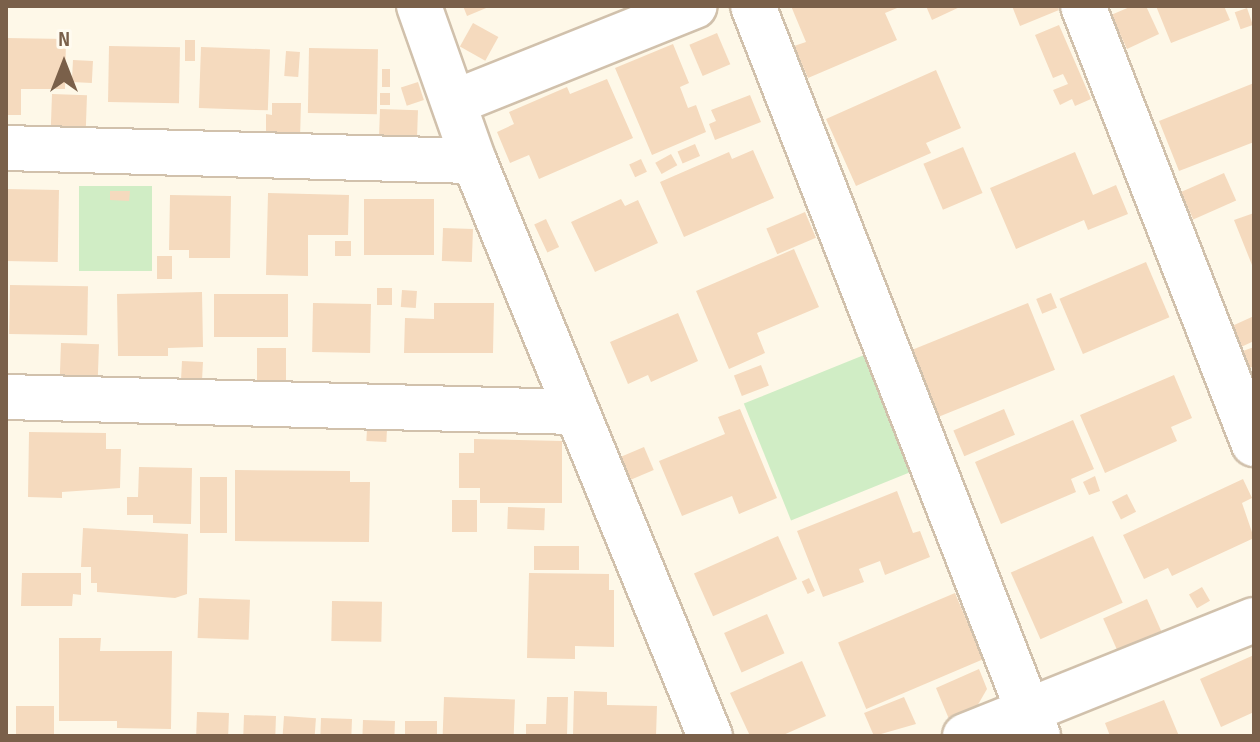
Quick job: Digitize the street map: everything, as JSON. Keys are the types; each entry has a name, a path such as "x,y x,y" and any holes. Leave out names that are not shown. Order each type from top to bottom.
{"street":[{"path":"419,6 474,161 710,736"},
{"path":"455,102 695,6"},
{"path":"753,6 1032,723"},
{"path":"1083,6 1254,444"},
{"path":"6,148 474,161"},
{"path":"6,397 575,412"},
{"path":"965,736 1032,723 1254,620"}],"green space":[{"path":"79,186 152,186 152,271 79,271"},
{"path":"869,353 916,470 791,520 744,404"}],"building":[{"path":"463,6 491,6 467,16"},
{"path":"791,6 902,6 885,13 897,40 808,78 794,46 806,42"},
{"path":"926,6 962,6 932,20"},
{"path":"1012,6 1057,6 1059,10 1020,26"},
{"path":"1132,6 1146,6 1159,34 1127,49 1111,15"},
{"path":"1156,6 1224,6 1230,20 1171,43"},
{"path":"1247,8 1253,25 1241,29 1235,12"},
{"path":"473,23 498,37 485,61 460,47"},
{"path":"1059,25 1091,99 1075,106 1072,99 1060,105 1053,90 1068,84 1063,74 1053,78 1035,35"},
{"path":"717,33 730,64 703,76 689,45"},
{"path":"6,38 66,39 65,89 21,89 21,115 6,115"},
{"path":"185,40 195,40 195,61 185,61"},
{"path":"673,44 689,83 680,87 688,108 696,105 706,132 652,155 615,68"},
{"path":"109,46 180,47 179,103 108,102"},
{"path":"201,47 270,49 268,110 199,108"},
{"path":"309,48 378,49 377,114 308,113"},
{"path":"286,51 300,52 298,77 284,76"},
{"path":"73,60 93,61 92,83 72,82"},
{"path":"382,69 390,69 390,87 382,87"},
{"path":"936,70 961,128 926,143 931,153 856,186 826,119"},
{"path":"607,79 633,138 539,179 529,155 510,163 497,132 514,124 509,112 567,87 570,94"},
{"path":"418,82 424,100 407,106 401,88"},
{"path":"1254,83 1254,142 1179,171 1159,121"},
{"path":"380,93 390,93 390,105 380,105"},
{"path":"52,94 87,95 86,128 51,127"},
{"path":"750,95 761,122 715,140 709,124 716,121 711,110"},
{"path":"272,103 301,103 300,139 266,138 266,114 272,115"},
{"path":"380,109 418,110 417,147 379,146"},
{"path":"695,144 700,156 683,163 678,151"},
{"path":"963,147 983,193 943,210 923,164"},
{"path":"753,150 774,198 684,237 660,182 729,152 732,159"},
{"path":"1075,152 1093,195 1116,185 1128,214 1088,230 1084,220 1016,249 990,188"},
{"path":"671,154 677,165 662,174 655,163"},
{"path":"641,159 647,172 635,177 629,164"},
{"path":"1224,173 1236,200 1193,220 1181,192"},
{"path":"6,189 59,190 58,262 6,261"},
{"path":"110,191 130,191 129,201 110,200"},
{"path":"268,193 349,195 348,235 308,235 308,276 266,275"},
{"path":"170,195 231,196 230,258 189,258 189,250 169,250"},
{"path":"364,199 434,199 434,255 364,255"},
{"path":"621,199 625,206 638,200 658,243 595,272 571,222"},
{"path":"805,212 816,238 777,254 766,228"},
{"path":"1254,213 1254,270 1234,220"},
{"path":"546,219 559,247 547,253 534,224"},
{"path":"443,228 473,229 472,262 442,261"},
{"path":"335,241 351,241 351,256 335,256"},
{"path":"794,249 819,307 757,333 765,353 729,369 696,291"},
{"path":"157,256 172,256 172,279 157,279"},
{"path":"1146,262 1169,317 1083,354 1059,299"},
{"path":"10,285 88,286 87,335 9,334"},
{"path":"377,288 392,288 392,305 377,305"},
{"path":"402,290 417,291 416,308 401,307"},
{"path":"202,292 203,347 168,348 168,356 118,356 117,294"},
{"path":"1051,293 1057,308 1042,314 1036,299"},
{"path":"214,294 288,294 288,337 214,337"},
{"path":"313,303 371,304 370,353 312,352"},
{"path":"434,303 494,303 493,353 404,353 405,318 434,319"},
{"path":"1028,303 1055,370 938,417 911,350"},
{"path":"678,313 698,361 651,382 648,375 628,384 610,342"},
{"path":"1254,316 1254,341 1241,347 1232,326"},
{"path":"61,343 99,344 98,380 60,379"},
{"path":"1254,347 1254,366 1250,368 1243,351"},
{"path":"257,348 286,348 286,381 257,381"},
{"path":"182,361 203,362 202,387 181,386"},
{"path":"761,365 769,386 742,396 734,375"},
{"path":"1174,375 1192,418 1171,427 1177,441 1105,473 1080,415"},
{"path":"740,409 777,498 739,514 732,496 682,516 659,461 725,434 718,417"},
{"path":"1004,409 1015,435 964,456 953,430"},
{"path":"1073,420 1094,469 1071,479 1076,492 1001,524 975,462"},
{"path":"367,429 387,430 386,442 366,441"},
{"path":"29,432 106,433 106,449 121,449 120,488 62,492 62,498 28,497"},
{"path":"474,439 562,441 562,503 480,503 480,488 459,488 459,453 474,453"},
{"path":"644,447 654,470 631,480 621,457"},
{"path":"139,467 192,468 191,524 153,523 153,515 127,515 127,497 138,497"},
{"path":"235,470 350,471 350,482 370,482 369,542 235,541"},
{"path":"1095,476 1100,491 1089,495 1083,482"},
{"path":"200,477 227,477 227,533 200,533"},
{"path":"1243,479 1252,498 1242,503 1254,538 1172,576 1168,568 1144,579 1123,535"},
{"path":"897,491 913,533 920,531 930,557 885,575 880,561 859,569 864,582 823,597 797,531"},
{"path":"1127,494 1136,512 1121,520 1112,502"},
{"path":"452,500 477,500 477,532 452,532"},
{"path":"508,507 545,508 544,530 507,529"},
{"path":"83,528 188,534 187,594 175,598 97,592 97,583 91,583 91,567 81,567"},
{"path":"778,536 797,579 713,616 694,573"},
{"path":"1093,536 1123,603 1040,639 1011,573"},
{"path":"534,546 579,546 579,570 534,570"},
{"path":"22,573 81,573 81,595 73,594 72,606 21,606"},
{"path":"529,573 609,574 609,590 614,590 614,647 575,646 575,659 527,658"},
{"path":"809,578 815,591 808,594 802,581"},
{"path":"1202,587 1210,601 1197,608 1189,594"},
{"path":"955,593 983,659 866,709 838,643"},
{"path":"199,598 250,600 249,640 198,638"},
{"path":"1147,599 1163,635 1119,654 1103,619"},
{"path":"332,601 382,602 381,642 331,641"},
{"path":"767,614 784,653 742,672 724,633"},
{"path":"59,638 101,638 100,651 172,651 171,729 117,728 117,721 59,721"},
{"path":"1254,655 1254,712 1221,727 1200,679"},
{"path":"802,661 826,716 781,736 750,736 730,693"},
{"path":"979,669 987,689 976,708 949,719 936,688"},
{"path":"574,691 607,692 607,705 657,706 656,736 573,736"},
{"path":"444,697 515,699 514,736 443,736"},
{"path":"547,697 568,697 567,736 526,736 526,724 546,724"},
{"path":"904,697 916,724 874,736 864,713"},
{"path":"1164,700 1179,736 1110,736 1105,723"},
{"path":"16,706 54,706 54,736 16,736"},
{"path":"197,712 229,713 228,736 196,736"},
{"path":"244,715 276,716 275,736 243,736"},
{"path":"284,716 316,718 315,736 283,736"},
{"path":"321,718 352,719 351,736 320,736"},
{"path":"363,720 395,721 394,736 362,736"},
{"path":"405,721 437,721 437,736 405,736"}]}
